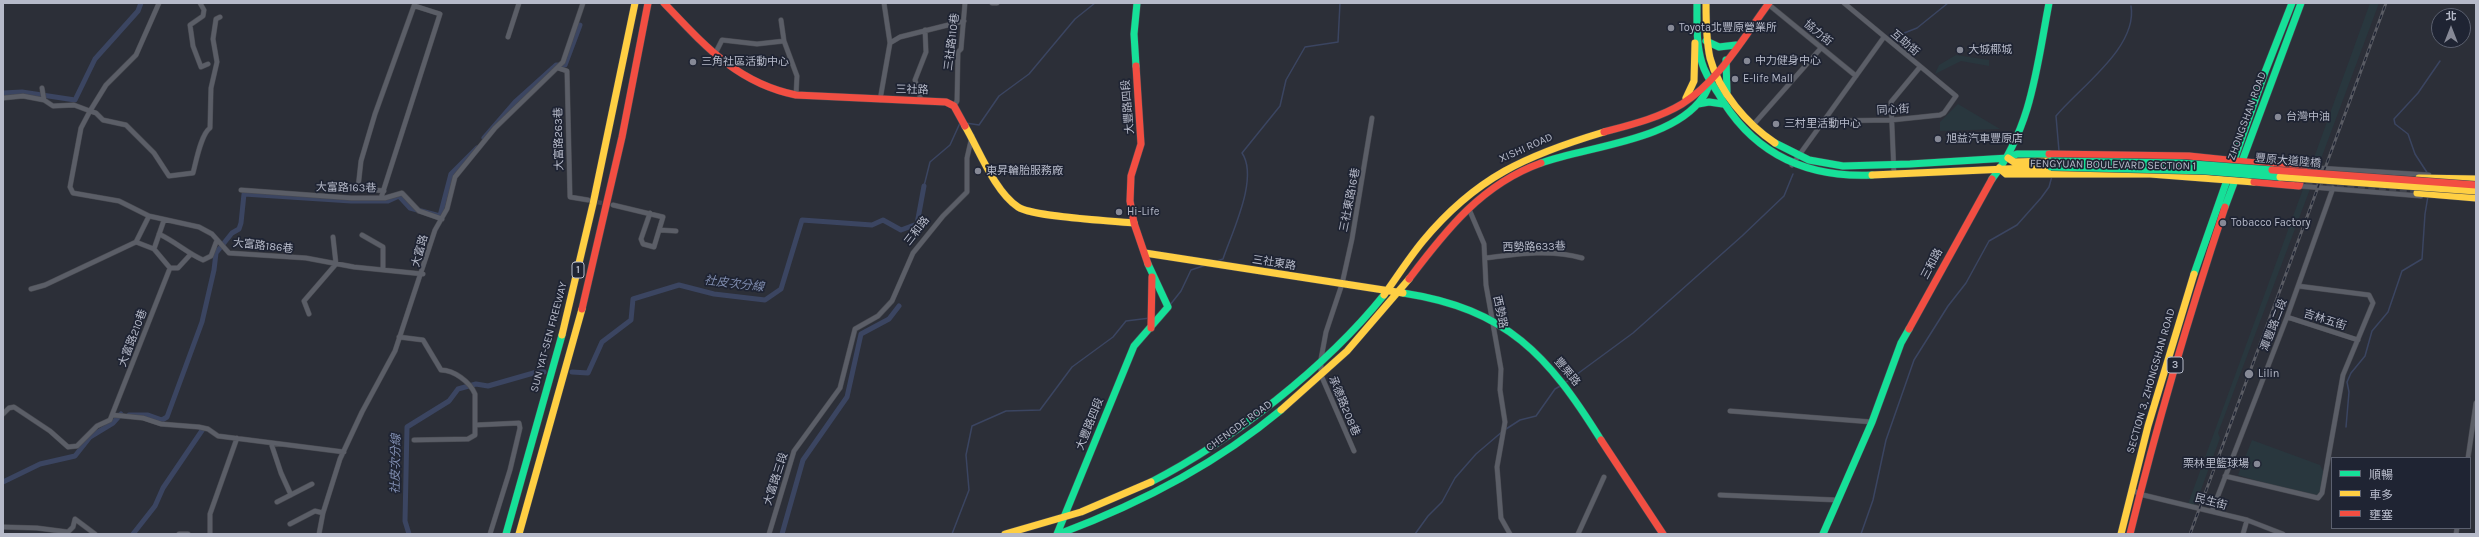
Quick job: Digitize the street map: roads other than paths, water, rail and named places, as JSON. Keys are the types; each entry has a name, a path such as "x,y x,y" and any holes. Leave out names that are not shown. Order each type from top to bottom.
{"main road":[{"name":"SUN YAT-SEN FREEWAY","path":"506,534 556,359 590,222 635,3"},
{"name":"SUN YAT-SEN FREEWAY","path":"519,534 568,361 632,86 648,3"},
{"name":"三社路","path":"664,3 715,54 737,73 772,90 796,94 880,100 921,100 946,102 954,106"},
{"name":"大豐路四段","path":"1058,534 1134,346 1168,307 1152,277 1134,223 1129,187 1131,176 1139,155 1141,130 1134,40 1137,3"},
{"name":"FENGYUAN BOULEVARD SECTION 1","path":"1697,3 1697,35 1702,65 1753,125 1774,143 1799,156 1825,164 1846,166 1893,165 2008,158 2017,154 2086,153 2242,161"},
{"name":"FENGYUAN BOULEVARD SECTION 1","path":"1706,3 1706,42 1713,78 1723,104 1759,144 1792,165 1822,174 1844,176 2051,164"},
{"name":"三和路","path":"1823,534 1872,422 1901,343 1989,183 2008,158 2029,106 2049,3"},
{"name":"ZHONGSHAN ROAD","path":"2216,237 2235,160 2292,3"},
{"name":"ZHONGSHAN ROAD","path":"2208,236 2231,180 2242,161 2292,22 2301,3"},
{"name":"XISHI ROAD","path":"1400,292 1437,243 1483,194 1505,179 1570,154 1627,141 1677,119 1698,104 1708,91 1713,78 1736,45 1769,4"},
{"path":"1680,105 1691,91 1694,81 1697,35"},
{"path":"1706,42 1718,47 1736,45"},
{"path":"1726,60 1727,94"},
{"name":"XISHI ROAD","path":"1388,290 1430,232 1464,197 1489,179 1539,152 1626,126 1680,105 1713,78"},
{"path":"1698,104 1709,102 1723,104"},
{"path":"954,106 965,123 1001,191 1020,208 1038,213 1134,223"},
{"name":"FENGYUAN BOULEVARD SECTION 1","path":"2008,158 2014,162 2051,164"},
{"path":"2242,161 2260,166"},
{"path":"2231,180 2299,186 2303,167 2242,161"},
{"name":"豐原大道陸橋","path":"2051,164 2180,163 2476,185"},
{"name":"豐原大道陸橋","path":"2051,164 2199,171 2476,191"},
{"name":"FENGYUAN BOULEVARD SECTION 1","path":"1999,168 2006,174 2150,174 2231,180"},
{"path":"2422,176 2476,179"},
{"path":"2231,180 2247,179"},
{"path":"2417,193 2476,198"},
{"name":"SECTION 3, ZHONGSHAN ROAD","path":"2130,534 2148,426 2188,293 2208,236"},
{"name":"SECTION 3, ZHONGSHAN ROAD","path":"2121,534 2136,492 2194,301 2216,237"},
{"name":"三社東路","path":"1145,253 1400,292"},
{"name":"大豐路四段","path":"1151,328 1152,277"},
{"name":"CHENGDE ROAD","path":"1005,534 1064,518 1106,502 1169,473 1263,408 1321,359 1388,290"},
{"name":"CHENGDE ROAD","path":"1058,534 1127,507 1178,481 1225,451 1275,414 1357,340 1400,292"},
{"name":"豐栗路","path":"1400,292 1456,305 1494,320 1530,348 1553,370 1577,402 1640,502 1663,534"}],"street":[{"name":"大富路186巷","path":"159,3 144,32 136,55 106,85 84,118 70,187 73,193 119,201 150,216 199,227 212,234 229,253 306,258 336,264 422,274"},
{"path":"200,3 204,10 203,16 190,24 193,46 202,67 208,64"},
{"path":"508,37 519,3"},
{"name":"大富路","path":"319,534 323,513 344,452 368,401 387,368 400,337 422,274 435,230 447,209 455,177 504,118 558,68 568,49 583,3"},
{"path":"880,100 890,43 884,3"},
{"name":"三社路110巷","path":"954,106 957,101 958,52 961,49 965,3"},
{"path":"992,3 997,3"},
{"name":"互助街","path":"1844,3 1956,96"},
{"path":"381,198 384,191 440,14 415,4 378,104 361,161 358,188 384,191"},
{"name":"協力街","path":"1769,4 1856,76"},
{"path":"3,98 23,96 44,100 53,106 80,107 96,113 103,120 126,125 154,153 169,176 193,173 200,146 206,131 210,128 211,88 217,62 213,32 216,19 220,17"},
{"path":"781,20 784,41 792,58 797,76 796,94"},
{"path":"890,43 900,37 964,21"},
{"path":"921,100 915,80 926,52 926,30"},
{"path":"1792,165 1822,121 1884,37"},
{"path":"715,54 722,40 757,44 784,41"},
{"path":"1753,125 1821,48"},
{"path":"1894,174 1891,102 1920,67"},
{"name":"大富路263巷","path":"558,68 567,71 570,197 588,200"},
{"path":"42,88 44,100"},
{"name":"同心街","path":"1822,121 1892,120 1940,115 1944,113 1956,96"},
{"name":"三社東路16巷","path":"1321,371 1321,359 1326,332 1342,284 1366,162 1372,118"},
{"name":"三和路","path":"856,329 878,316 892,300 913,253 943,216 967,192 967,158 972,136"},
{"path":"2303,167 2442,177"},
{"path":"2299,186 2430,195"},
{"name":"潭豐路二段","path":"2212,511 2287,317 2333,188"},
{"name":"大富路163巷","path":"241,190 308,196 381,198 402,193 419,211 442,219"},
{"path":"613,205 650,213 663,217 654,247 643,244 642,239 650,213"},
{"name":"西勢路","path":"1469,209 1484,244 1489,312 1494,320 1505,422 1497,467 1501,518 1510,534"},
{"path":"31,289 45,285 136,242 150,216"},
{"path":"154,249 164,220"},
{"path":"660,230 676,231"},
{"path":"159,234 178,243 190,255 203,260 211,256 217,240"},
{"path":"362,235 383,247 383,270"},
{"path":"309,314 304,301 336,264 333,237"},
{"path":"136,242 154,249 170,268 178,268 190,255"},
{"name":"西勢路633巷","path":"1486,258 1544,253 1570,255 1582,258"},
{"name":"大富路210巷","path":"114,415 170,268"},
{"path":"2225,476 2318,498 2322,493 2343,375 2374,304 2369,295 2298,286"},
{"name":"吉林五街","path":"2287,317 2358,340"},
{"name":"大富路三段","path":"770,534 794,451 840,388 856,329"},
{"path":"400,337 424,340 441,370 448,370 467,382 476,394 475,435 468,439 414,440"},
{"name":"承德路208巷","path":"1321,371 1354,451"},
{"path":"2468,457 2476,403"},
{"path":"3,414 9,408 14,407 53,434 68,447 77,446 97,426 110,420 114,415 127,418 143,418 161,424 199,427 208,429 218,436 344,452"},
{"path":"1730,411 1872,422"},
{"path":"476,426 519,423 520,428 510,470 490,534"},
{"path":"210,534 210,514 237,438"},
{"path":"271,443 291,495"},
{"path":"1578,534 1604,477"},
{"path":"277,502 312,484"},
{"name":"民生街","path":"2136,492 2248,520 2283,534"},
{"path":"1720,495 1838,500"},
{"path":"290,524 314,511 323,513"},
{"path":"3,527 37,528 68,532 73,527 75,519 95,534"},
{"path":"2243,534 2248,520"},
{"path":"179,534 188,534"}],"waterway":[{"path":"3,93 22,92 75,100 95,59 138,11 141,3"},
{"path":"966,123 979,125 999,96 1029,74 1075,19 1095,3"},
{"path":"1217,261 1223,259 1246,190 1246,164 1242,153 1280,106 1286,80 1305,47 1338,42 1340,3"},
{"path":"1894,37 1917,28 1948,3"},
{"path":"2059,151 2056,116 2105,66 2117,51 2126,36 2131,21 2131,6"},
{"path":"484,138 516,101 556,65 565,65 580,25"},
{"path":"2428,174 2415,154 2408,134 2395,124 2394,119 2418,93 2440,61"},
{"path":"924,186 930,162 950,145 960,123"},
{"path":"129,415 148,415 162,420 167,417 202,322 214,270 216,253 232,233 239,229 244,194 351,201 388,201 399,196 410,208 440,216 451,174 477,148"},
{"path":"1565,383 1633,333 1742,236 1784,196 1793,174"},
{"path":"1861,534 1873,500 1886,440 1914,360 1948,306 1966,283 1989,241 2017,225 2049,187 2052,176"},
{"name":"社皮次分線","path":"572,372 588,373 602,342 631,320 633,299 679,285 714,294 765,300 781,289 802,220 872,225 883,220 901,230 917,224 924,186"},
{"path":"2346,427 2349,392 2347,382 2351,373 2365,356 2372,331 2388,312 2402,271 2422,259 2425,214 2428,196"},
{"path":"1170,305 1181,291 1191,270 1206,265"},
{"path":"782,534 803,460 847,397 861,334 889,319 899,306"},
{"path":"952,534 969,490 966,455 972,426 1006,411 1040,410 1072,367 1113,337 1126,321 1150,318"},
{"name":"社皮次分線","path":"409,534 405,521 407,427 449,401 458,389 476,384 488,386 537,372 544,372"},
{"path":"1506,429 1520,420 1536,416 1555,389 1562,385"},
{"path":"3,482 40,464 75,456 90,437 113,423 121,414"},
{"path":"133,534 155,506 163,488 203,429"},
{"path":"1415,534 1428,516 1442,502 1455,478 1476,454 1503,431"}],"tunnel":[{"path":"2295,183 2417,193"},
{"path":"591,201 608,204"}],"railway":[{"path":"2190,534 2386,3"}],"place":[{"name":"Toyota北豐原營業所","path":"1671,28"},
{"name":"大城椰城","path":"1960,50"},
{"name":"中力健身中心","path":"1747,61"},
{"name":"三角社區活動中心","path":"693,62"},
{"name":"E-life Mall","path":"1735,79"},
{"name":"台灣中油","path":"2278,117"},
{"name":"三村里活動中心","path":"1776,124"},
{"name":"旭益汽車豐原店","path":"1938,139"},
{"name":"東昇輪胎服務廠","path":"978,171"},
{"name":"Hi-Life","path":"1119,212"},
{"name":"Tobacco Factory","path":"2223,223"},
{"name":"Lilin","path":"2249,374"},
{"name":"栗林里籃球場","path":"2257,464"}]}
